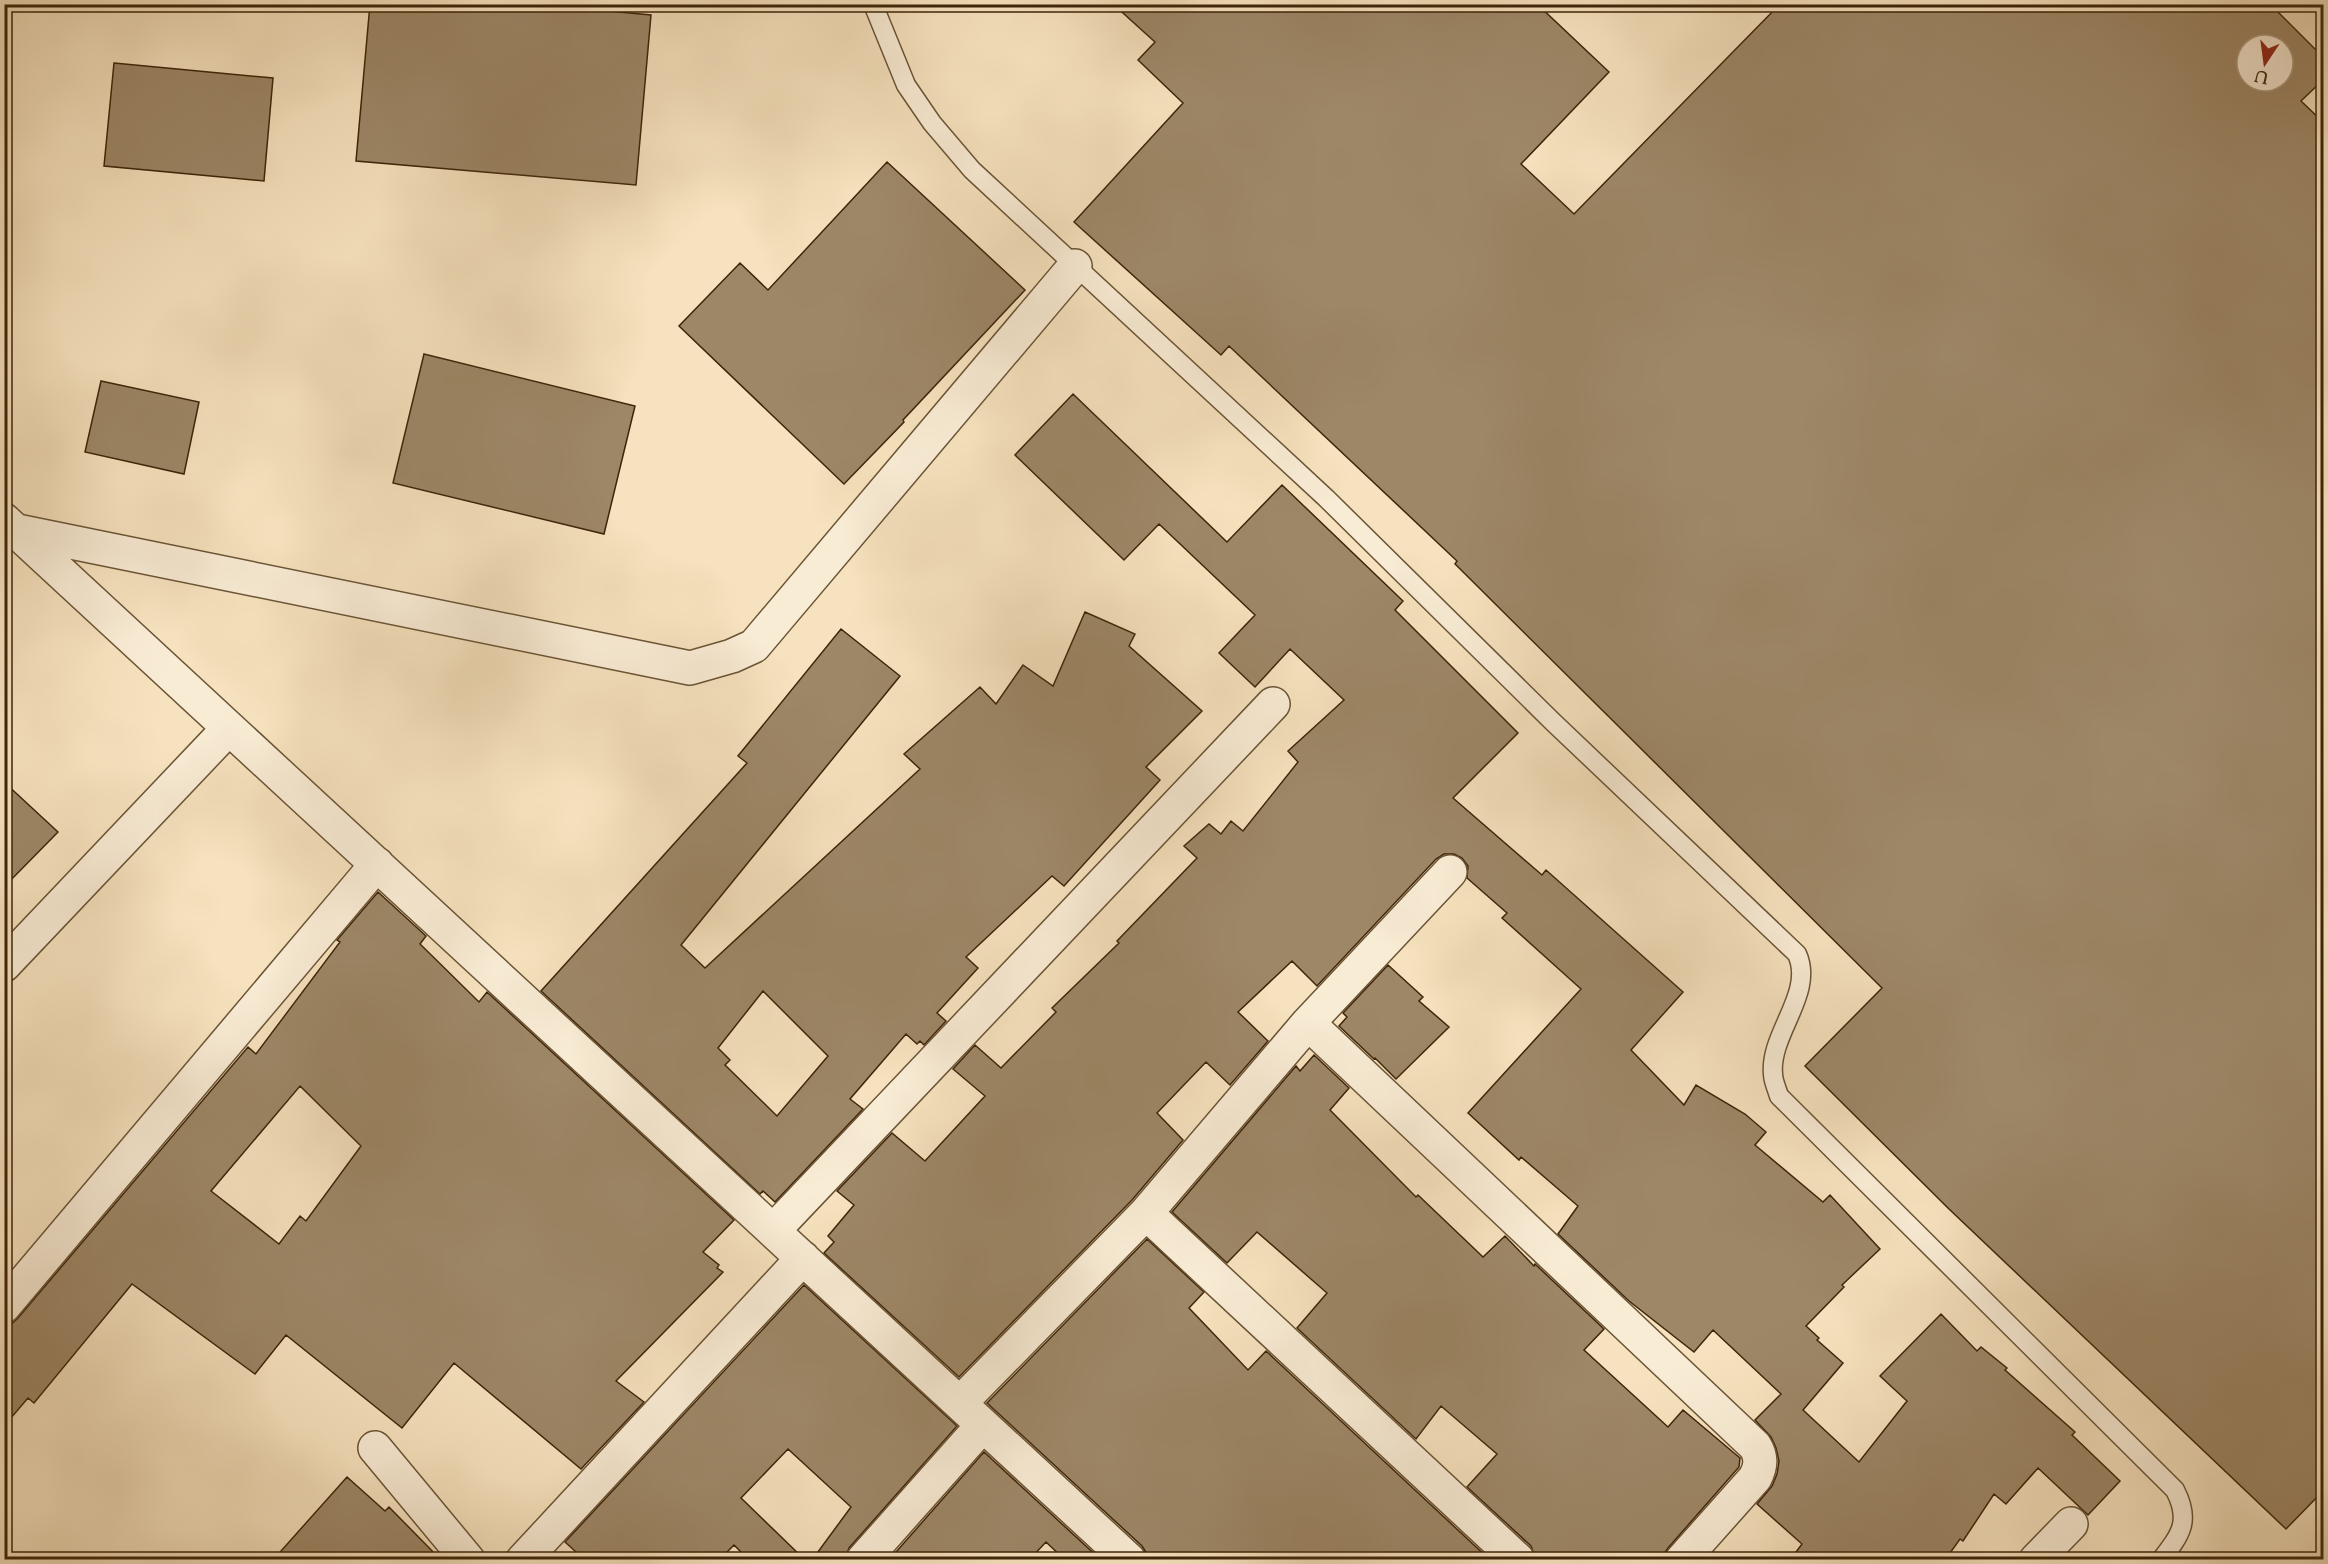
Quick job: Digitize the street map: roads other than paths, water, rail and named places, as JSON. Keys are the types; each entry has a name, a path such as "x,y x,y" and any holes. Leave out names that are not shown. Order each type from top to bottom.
{"street":[{"path":"8,524 690,668 732,656 754,646 1075,266"},
{"path":"8,524 1129,1560"},
{"path":"773,1231 1273,704"},
{"path":"4,965 229,728"},
{"path":"4,1306 377,864"},
{"path":"863,1560 971,1414 1308,1023 1450,872"},
{"path":"1308,1023 1755,1446 1760,1458 1760,1469 1755,1478 1682,1560"},
{"path":"1146,1213 1518,1560"},
{"path":"524,1560 803,1258"},
{"path":"375,1448 468,1560"},
{"path":"2036,1560 2072,1524"}],"lane":[{"path":"873,4 906,85 932,123 972,170 1326,498 1553,722 1797,954 1802,964 1801,981 1776,1052 1772,1073 1779,1096 2175,1490 2184,1506 2184,1524 2161,1560"}]}
